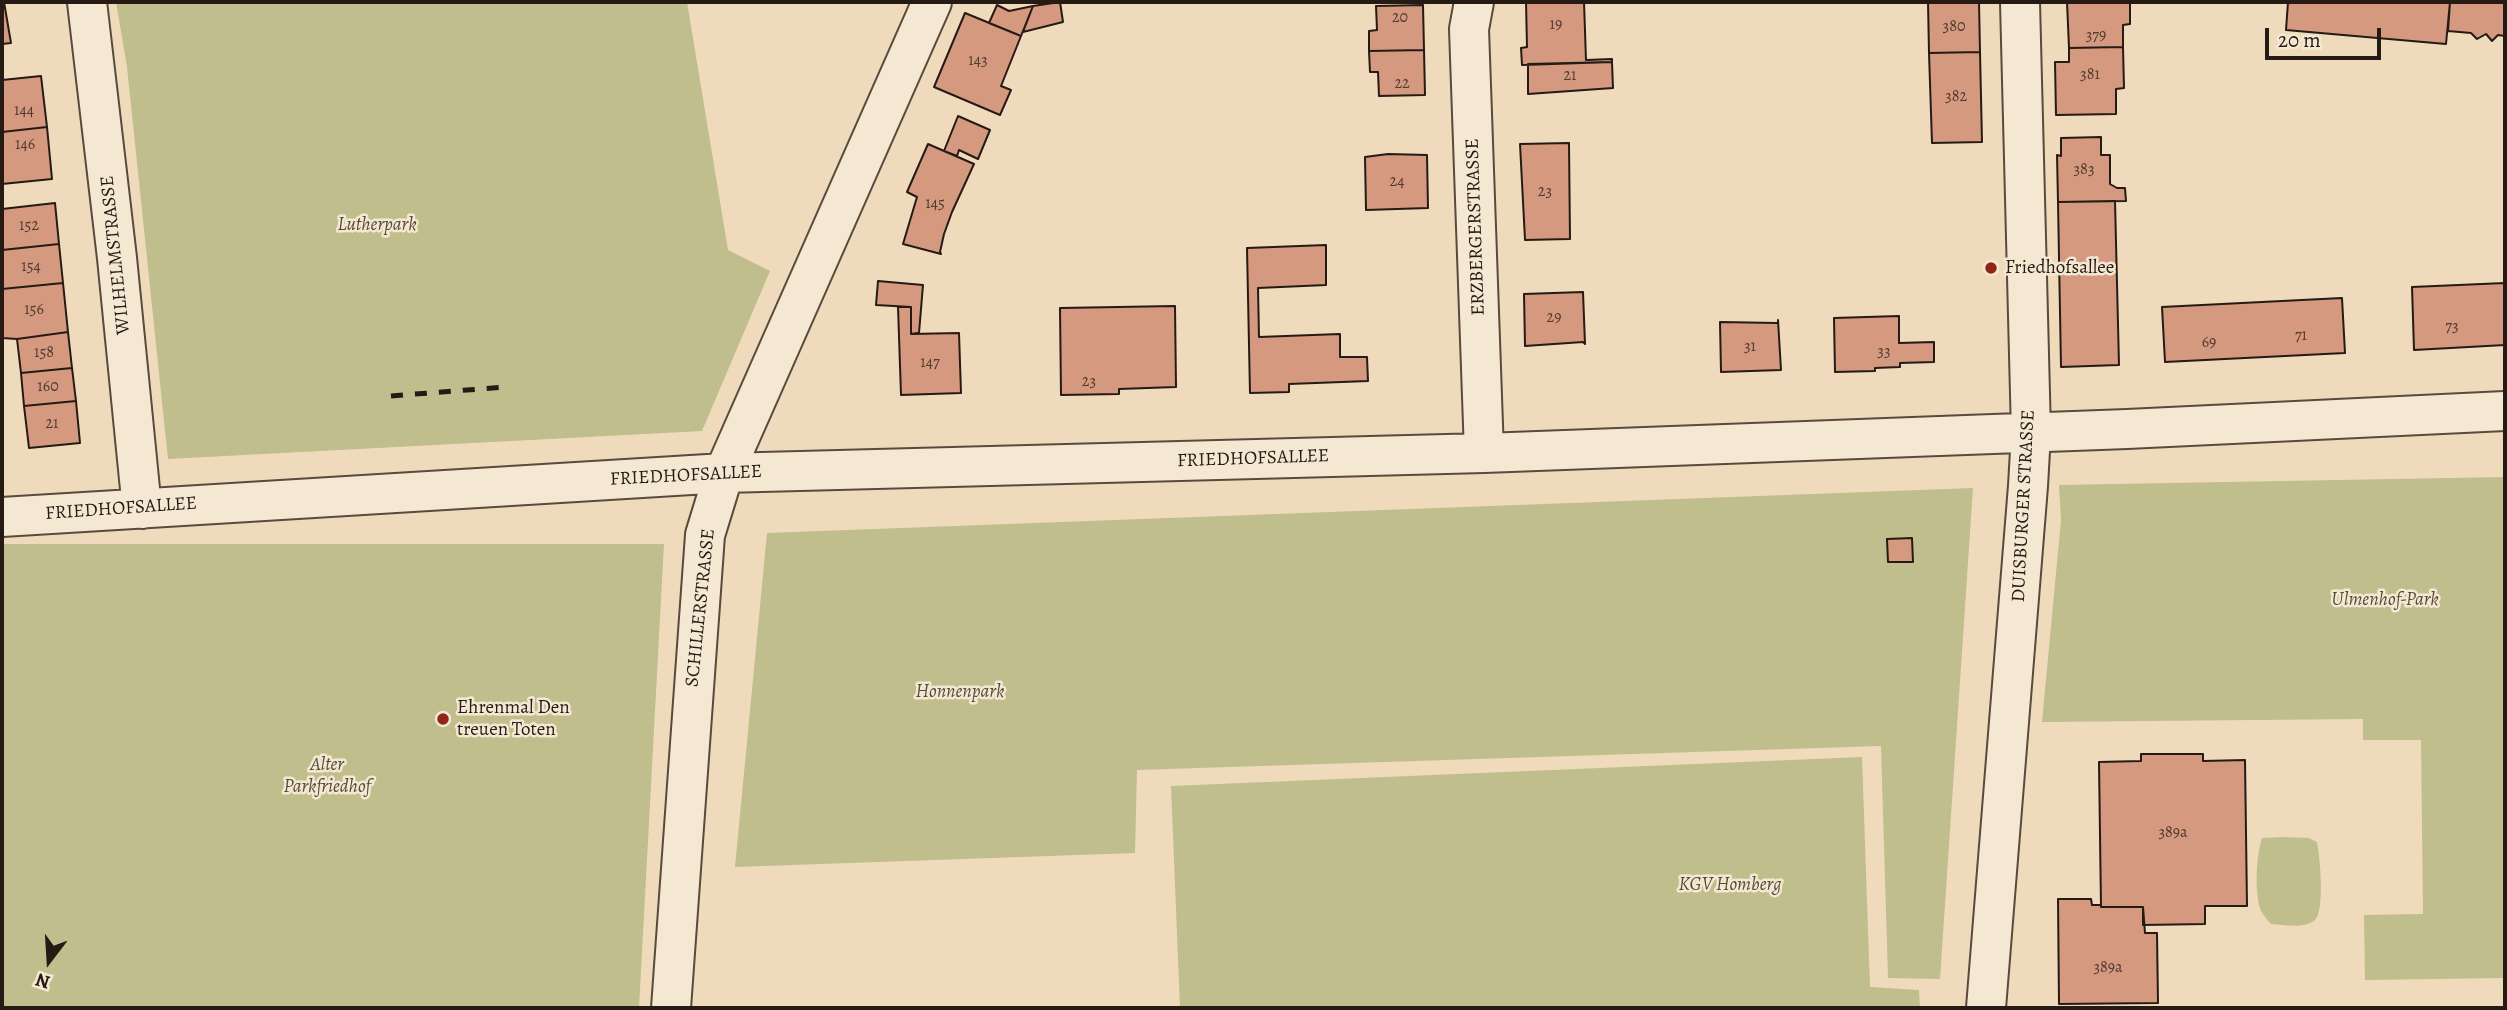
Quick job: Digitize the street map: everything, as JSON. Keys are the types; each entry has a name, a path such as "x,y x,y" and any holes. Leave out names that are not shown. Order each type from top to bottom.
{"street":[{"name":"WILHELMSTRASSE","path":"87,2 117,258 142,509"},
{"name":"SCHILLERSTRASSE","path":"671,1008 705,535 724,473 932,2"},
{"name":"ERZBERGERSTRASSE","path":"1474,2 1469,29 1484,453"},
{"name":"DUISBURGER STRASSE","path":"1986,1008 2031,432 2020,2"},
{"name":"FRIEDHOFSALLEE","path":"2,517 724,473 1484,453 2505,411"}],"green space":[{"name":"Lutherpark","path":"116,2 687,2 728,250 770,271 702,431 168,459 127,67"},
{"name":"Ulmenhof-Park","path":"2505,477 2505,978 2365,980 2364,915 2423,914 2421,740 2363,740 2363,719 2042,722 2061,520 2059,485"},
{"name":"Honnenpark","path":"1973,488 1940,979 1888,978 1881,746 1137,770 1135,853 735,867 767,533"},
{"name":"Alter Parkfriedhof","path":"2,544 664,544 639,1008 2,1008"},
{"name":"KGV Homberg","path":"1862,757 1870,987 1919,990 1920,1008 1180,1008 1171,786"},
{"path":"2262,838 2309,838 2317,842 2320,906 2315,920 2306,925 2271,924 2259,905 2257,871"}],"building":[{"path":"2,2 11,43 2,44"},
{"path":"1060,2 1063,22 1023,32 1033,6"},
{"path":"1526,2 1584,2 1586,60 1612,59 1612,62 1522,65 1521,48 1527,47"},
{"path":"1928,2 1979,2 1980,52 1929,53"},
{"path":"2067,2 2130,2 2130,24 2123,25 2123,47 2069,48"},
{"path":"2288,2 2450,2 2446,44 2286,30"},
{"path":"2450,2 2505,2 2505,36 2498,35 2492,41 2486,34 2477,39 2471,33 2448,31"},
{"path":"997,5 1009,11 1033,6 1021,36 989,23"},
{"path":"1423,5 1424,50 1369,51 1369,31 1377,30 1376,6"},
{"path":"965,13 1021,36 1001,86 1011,90 1000,115 934,87"},
{"path":"2123,47 2124,88 2116,89 2116,114 2056,115 2055,62 2069,62 2069,48"},
{"path":"1424,50 1425,95 1379,96 1378,72 1370,72 1369,51"},
{"path":"1980,52 1982,142 1932,143 1929,53"},
{"path":"1612,62 1613,88 1528,94 1528,64"},
{"path":"41,76 47,127 2,132 2,80"},
{"path":"958,116 990,130 978,159 959,150 957,156 944,151"},
{"path":"47,127 52,179 2,184 2,132"},
{"path":"2101,137 2101,155 2110,155 2110,184 2125,188 2126,201 2058,202 2057,155 2061,156 2061,138"},
{"path":"1569,143 1570,239 1525,240 1520,144"},
{"path":"928,144 974,164 952,212 944,234 941,254 903,244 917,197 907,192"},
{"path":"1388,154 1427,155 1428,208 1366,210 1365,157"},
{"path":"2115,201 2119,365 2061,367 2058,202"},
{"path":"55,203 59,244 2,250 2,209"},
{"path":"59,244 63,283 2,289 2,250"},
{"path":"1326,245 1326,285 1258,288 1259,337 1340,334 1340,357 1367,357 1368,381 1289,384 1289,392 1250,393 1247,248"},
{"path":"878,281 923,285 919,333 911,334 911,307 876,305"},
{"path":"63,283 68,332 17,339 2,338 2,289"},
{"path":"2505,283 2505,345 2414,350 2412,287"},
{"path":"1583,292 1585,344 1525,346 1524,294"},
{"path":"2342,298 2345,353 2165,362 2162,307"},
{"path":"1175,306 1176,387 1119,389 1119,394 1061,395 1060,308"},
{"path":"898,307 911,307 911,334 959,333 961,393 901,395"},
{"path":"1899,316 1899,343 1934,342 1934,362 1900,363 1900,367 1875,368 1875,371 1835,372 1834,318"},
{"path":"1778,320 1781,370 1721,372 1720,322 1778,323"},
{"path":"68,332 72,368 21,373 17,339"},
{"path":"72,368 76,401 24,406 21,373"},
{"path":"76,401 80,443 29,448 24,406"},
{"path":"1912,538 1913,562 1888,562 1887,539"},
{"path":"2141,754 2203,754 2203,761 2245,760 2247,906 2205,906 2205,924 2143,925 2143,907 2101,907 2099,762 2141,761"},
{"path":"2058,899 2091,899 2092,905 2101,907 2143,907 2145,933 2157,933 2158,1003 2059,1004"}],"railway":[{"path":"391,396 505,387"}],"place":[{"name":"Friedhofsallee","path":"1991,268"},
{"name":"Ehrenmal Den treuen Toten","path":"443,719"}]}
